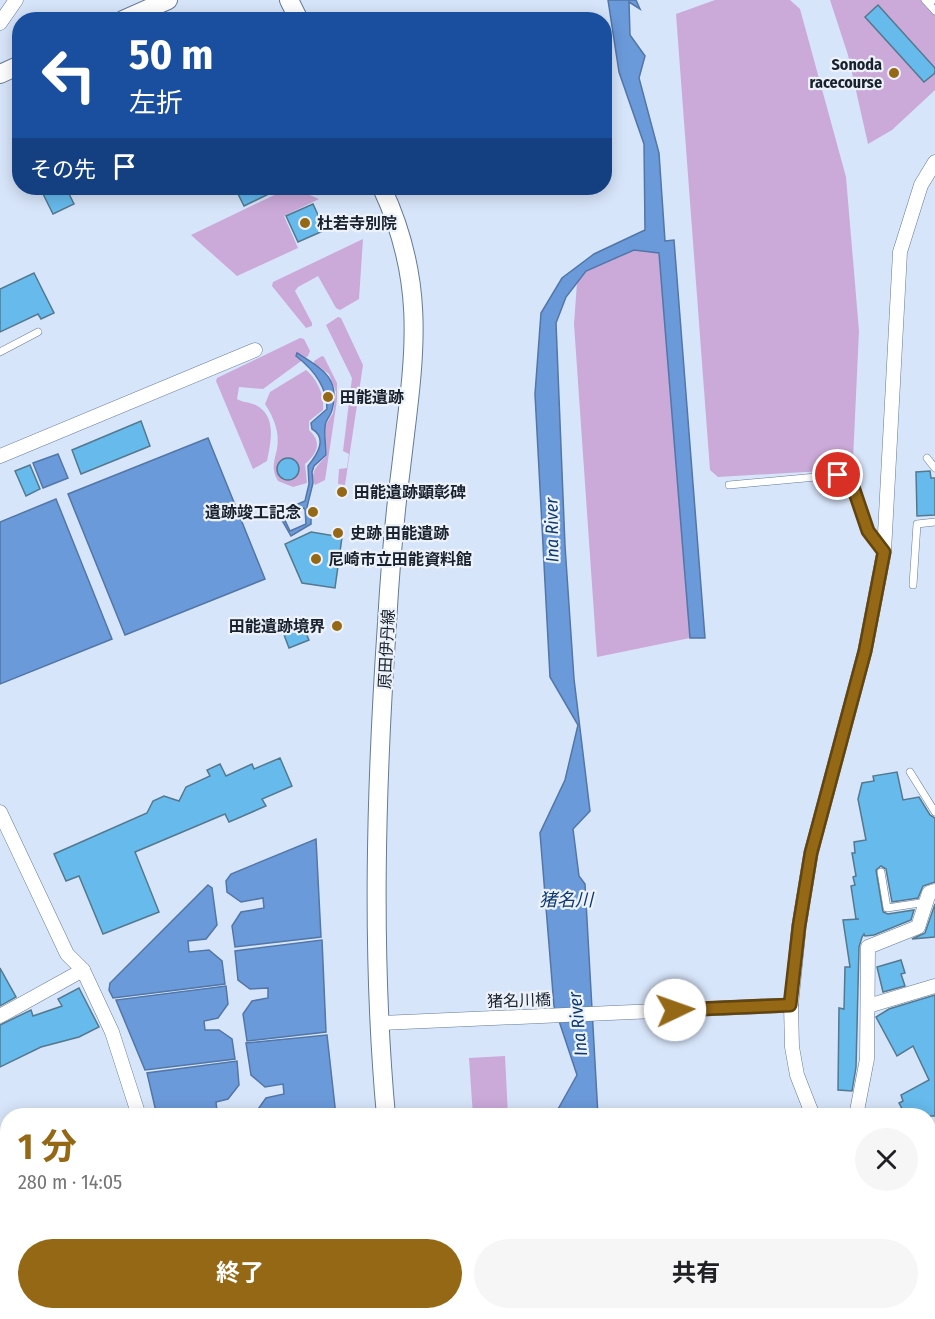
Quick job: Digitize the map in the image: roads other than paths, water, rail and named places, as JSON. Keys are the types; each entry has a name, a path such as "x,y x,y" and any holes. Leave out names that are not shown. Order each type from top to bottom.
{"street":[{"path":"0,23 16,0"},
{"path":"141,12 168,0"},
{"path":"810,1108 797,1075 792,1047 790,1005 799,926 811,853 865,651 884,552 900,252 921,185 935,162"},
{"name":"原田伊丹線","path":"385,195 408,259 413,291 415,349 395,515 386,636 378,820 378,931 386,1108"},
{"path":"0,456 255,350"},
{"path":"0,812 67,954 82,970 112,1032 136,1108"},
{"path":"858,1108 867,1059 868,947 918,927 931,896"},
{"path":"0,1016 82,970"},
{"path":"868,1006 935,986"},
{"name":"猪名川橋","path":"381,1023 790,1005"}],"lane":[{"path":"929,1 935,11"},
{"path":"0,352 38,332"},
{"path":"927,458 935,468"},
{"path":"729,485 838,475 851,481 868,531 884,552"},
{"path":"913,585 917,524 935,522"},
{"path":"910,772 935,812"},
{"path":"881,872 887,908 931,896"}],"water":[{"name":"猪名川","path":"608,0 636,0 640,9 629,2 630,35 645,56 639,78 659,153 665,241 674,240 705,638 690,638 659,253 634,250 586,271 566,297 556,323 565,546 574,679 590,811 573,829 579,876 585,884 598,1108 559,1108 577,1075 554,1006 540,833 565,780 578,725 550,677 535,394 541,313 562,278 594,254 645,230 644,144 619,72 612,12 610,12"},
{"path":"297,353 327,375 334,390 334,399 325,425 326,455 314,466 312,472 313,483 307,507 311,524 291,536 279,512 305,501 309,484 308,466 315,457 320,442 311,423 327,409 325,393 318,379 296,356","holes":["299,506 305,509 306,524 290,531 282,514"]},
{"path":"208,438 265,579 125,635 68,494"},
{"path":"58,454 68,478 43,488 33,463"},
{"path":"56,499 112,639 0,684 0,522"},
{"path":"316,839 321,937 235,947 232,926 241,912 264,908 263,898 241,902 227,892 226,881 231,874"},
{"path":"208,885 212,888 217,925 206,939 188,941 189,952 209,950 222,961 225,984 113,998 109,990 110,983"},
{"path":"322,940 326,1032 247,1041 243,1014 252,1001 268,998 268,988 250,989 238,980 235,951"},
{"path":"226,986 228,1004 218,1018 204,1021 205,1030 219,1030 232,1039 235,1059 145,1070 116,1000"},
{"path":"327,1035 335,1108 259,1108 266,1098 284,1094 283,1084 265,1087 251,1075 246,1043"},
{"path":"237,1061 239,1085 228,1099 216,1102 217,1108 155,1108 147,1073"}],"place":[{"name":"Sonoda racecourse","path":"894,73"},
{"name":"杜若寺別院","path":"305,223"},
{"name":"田能遺跡","path":"328,397"},
{"name":"田能遺跡顕彰碑","path":"342,492"},
{"name":"遺跡竣工記念","path":"313,512"},
{"name":"史跡 田能遺跡","path":"338,533"},
{"name":"尼崎市立田能資料館","path":"316,559"},
{"name":"田能遺跡境界","path":"337,626"}],"water label":[{"name":"Ina River","path":"552,530"},
{"name":"Ina River","path":"578,1024"}]}
